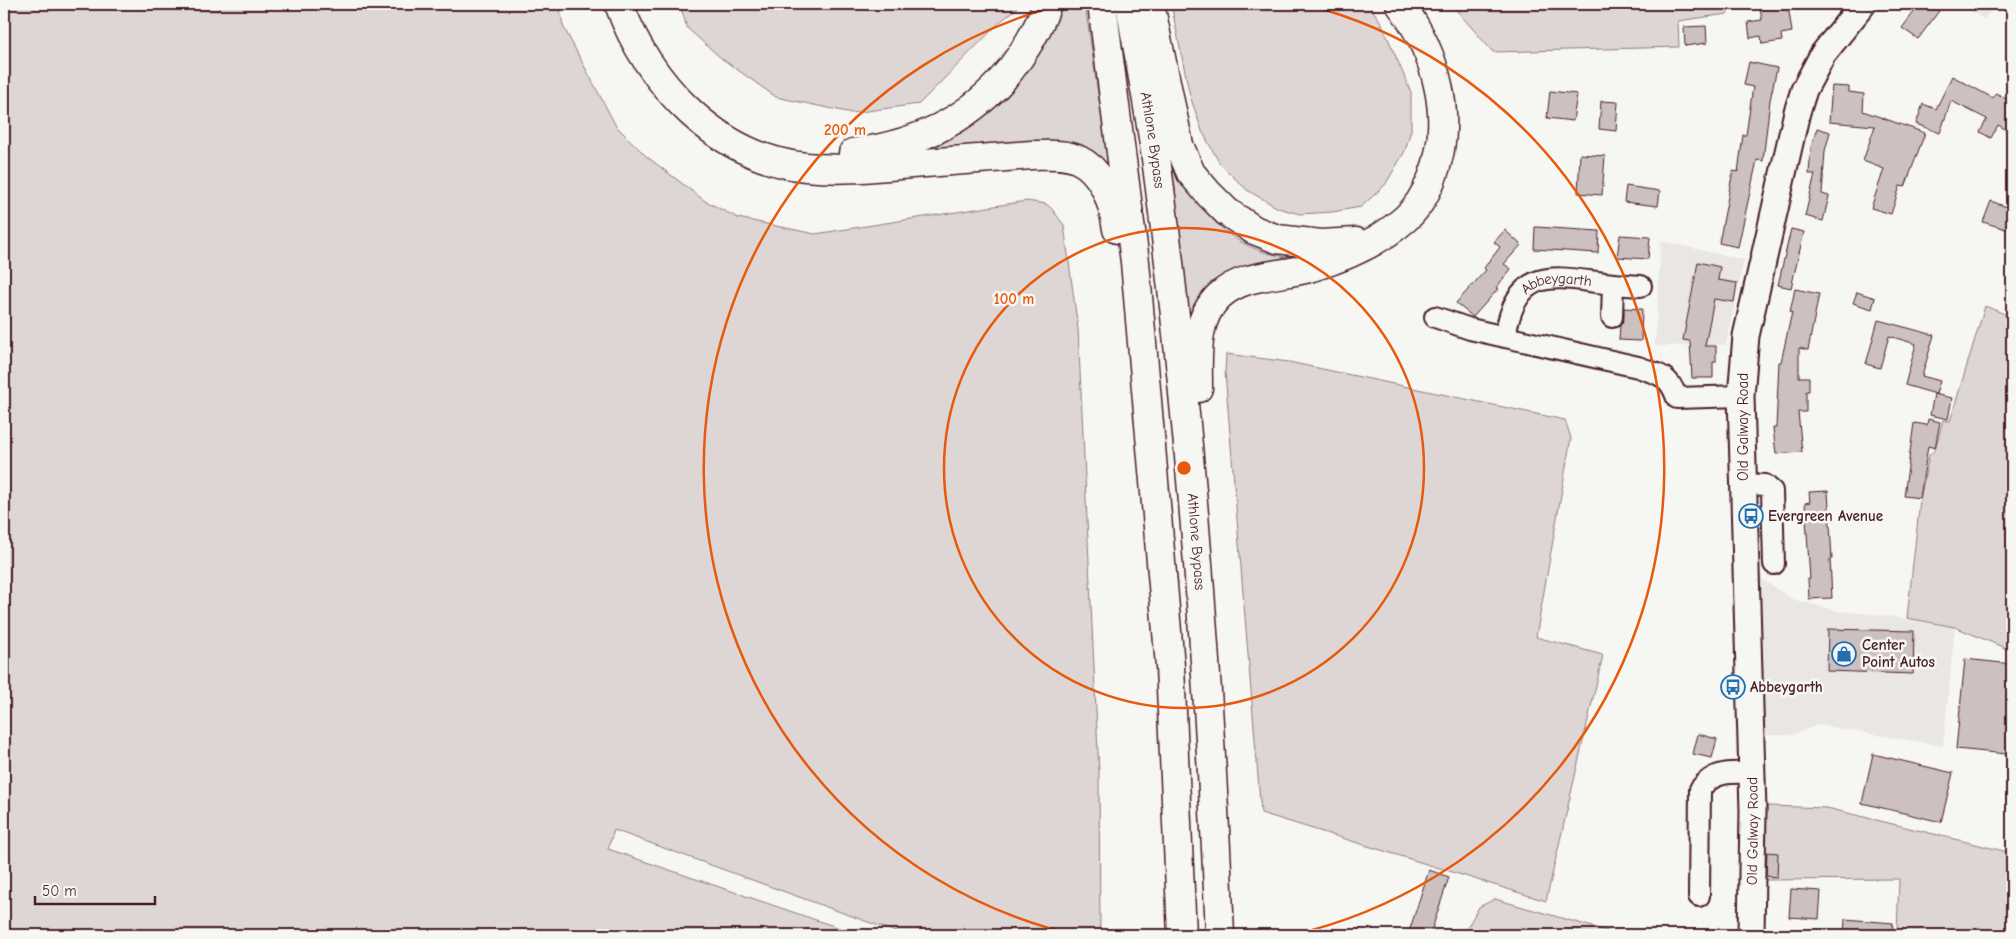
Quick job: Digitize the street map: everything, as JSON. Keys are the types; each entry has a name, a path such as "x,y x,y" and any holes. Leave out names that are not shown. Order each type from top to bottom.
{"highway":[{"path":"619,4 643,56 662,83 686,109 719,135 757,155 804,167 833,169 872,168 1032,155 1057,155 1078,160 1090,168 1104,185 1114,211 1123,276 1141,328"},
{"path":"637,4 657,46 675,72 718,115 746,131 779,145 848,154 880,150 919,138 976,106 1004,79 1015,64 1031,41 1047,4"},
{"name":"Athlone Bypass","path":"1102,4 1136,262 1170,666 1182,935"},
{"name":"Athlone Bypass","path":"1130,4 1157,165 1193,487 1211,740 1220,935"},
{"path":"1150,4 1180,145 1191,173 1209,194 1227,212 1254,230 1277,239 1321,244 1377,240"},
{"path":"1193,487 1198,395 1198,353 1201,324 1208,308 1220,295 1248,280 1311,268 1377,240 1406,219 1416,208 1437,164 1442,134 1442,104 1437,78 1425,46 1400,4"}],"main road":[{"name":"Old Galway Road","path":"1751,935 1752,773 1741,396 1746,336 1797,112 1804,90 1823,54 1863,4"}],"street":[{"name":"Abbeygarth","path":"1505,337 1510,313 1527,287 1534,282 1553,278 1641,286"},
{"name":"Abbeygarth","path":"1612,317 1614,284"},
{"path":"1435,317 1470,329 1638,367 1660,375 1670,382 1677,398 1741,396"},
{"path":"1743,484 1765,485 1772,491 1774,564"},
{"path":"1699,896 1700,789 1714,776 1733,772 1752,773"}],"shaded area":[{"path":"4,4 219,4 219,11"},
{"path":"4,4 219,11 219,4 559,4 563,26 616,126 646,156 705,201 738,218 815,234 1027,201 1046,204 1051,208 1064,225 1078,329 1099,773 1100,935 904,935 614,830 608,849 860,935 4,935"},
{"path":"680,4 1017,4 1016,9 1000,22 919,104 852,113 776,97 721,58 687,28"},
{"path":"1056,4 1085,4 1110,176 1096,165 885,160 964,128"},
{"path":"1171,4 1368,4 1381,22 1411,92 1411,130 1405,151 1385,185 1361,207 1332,212 1300,214 1278,208 1247,190 1220,164 1202,131 1190,96"},
{"path":"1451,4 1732,4 1727,14 1678,21 1679,47 1493,52"},
{"path":"1962,4 2000,4 1983,19"},
{"path":"1168,152 1193,196 1227,233 1261,251 1278,256 1301,259 1189,324"},
{"path":"1661,241 1744,260 1726,345 1655,346"},
{"path":"1985,306 2012,317 2012,651 1955,627 1907,618 1920,500 1929,455 1935,450 1943,420 1950,421"},
{"path":"1226,354 1289,362 1565,420 1571,438 1536,637 1603,655 1546,901 1261,813 1225,372"},
{"path":"1760,572 1763,580 1792,599 1838,611 1888,616 1955,627 1943,746 1818,725 1792,735 1765,735"},
{"path":"1767,806 1827,808 2012,853 2012,935 1910,935 1897,933 1899,879 1764,880"},
{"path":"1495,899 1621,935 1463,935 1479,907"}],"building":[{"path":"1920,4 1929,4 1939,11 1918,39 1902,28"},
{"path":"1788,5 1792,32 1781,34 1782,41 1762,44 1761,36 1750,38 1748,22 1762,20 1760,9"},
{"path":"1706,26 1707,43 1685,46 1684,27"},
{"path":"1749,62 1777,68 1770,100 1763,161 1757,160 1738,247 1719,243 1733,171 1738,172 1743,135 1746,135 1753,87 1744,85"},
{"path":"1952,76 1993,98 1996,93 2012,102 2012,133 1998,125 1991,138 1980,132 1987,119 1951,101 1940,133 1916,124 1923,104 1936,109"},
{"path":"1832,86 1849,87 1849,92 1864,94 1863,111 1925,133 1905,187 1900,186 1891,214 1871,208 1884,169 1863,161 1875,126 1829,122"},
{"path":"1550,91 1577,94 1573,121 1547,118"},
{"path":"1601,101 1618,102 1616,131 1599,129"},
{"path":"1817,128 1830,132 1825,151 1822,194 1829,196 1823,221 1805,216 1815,174 1809,174 1811,147"},
{"path":"1580,154 1605,156 1602,195 1578,193"},
{"path":"1626,186 1660,191 1658,206 1624,202"},
{"path":"1991,201 2012,209 2012,231 1983,222"},
{"path":"1535,227 1599,231 1598,253 1534,249"},
{"path":"1791,229 1804,232 1791,288 1778,285"},
{"path":"1505,230 1521,245 1504,264 1511,269 1496,288 1498,289 1473,317 1456,303 1486,270 1484,268 1500,247 1494,242"},
{"path":"1620,235 1650,237 1648,259 1617,257"},
{"path":"1698,262 1720,267 1718,280 1737,283 1734,302 1714,299 1705,346 1716,346 1713,378 1692,378 1690,341 1683,340"},
{"path":"1795,289 1819,294 1808,350 1799,348 1799,377 1809,377 1809,391 1806,391 1806,412 1798,412 1802,452 1776,454 1773,428 1776,428 1779,362 1781,362 1792,312 1790,312"},
{"path":"1857,292 1875,298 1872,309 1853,303"},
{"path":"1624,308 1642,309 1641,341 1619,340 1620,326 1624,318"},
{"path":"1878,320 1934,335 1922,376 1940,381 1936,394 1905,385 1916,344 1889,336 1880,368 1866,364"},
{"path":"1934,394 1952,398 1948,419 1930,415"},
{"path":"1928,419 1940,422 1935,448 1928,446 1920,498 1904,496 1914,423 1927,425"},
{"path":"1828,491 1832,598 1809,599 1808,579 1810,579 1805,503 1810,502 1809,492"},
{"path":"1828,629 1914,631 1913,674 1827,671"},
{"path":"1965,659 2012,664 2012,699 2007,754 1956,749"},
{"path":"1698,734 1717,739 1712,758 1693,754"},
{"path":"1873,754 1953,773 1941,822 1862,803"},
{"path":"1767,852 1778,853 1777,877 1766,876"},
{"path":"1429,870 1449,877 1430,935 1408,935"},
{"path":"1791,889 1821,891 1819,919 1789,917"},
{"path":"1845,919 1893,923 1892,935 1859,933 1859,935 1844,935"}],"place":[{"name":"Evergreen Avenue","path":"1751,516"},
{"name":"Center Point Autos","path":"1844,654"},
{"name":"Abbeygarth","path":"1733,687"}]}
